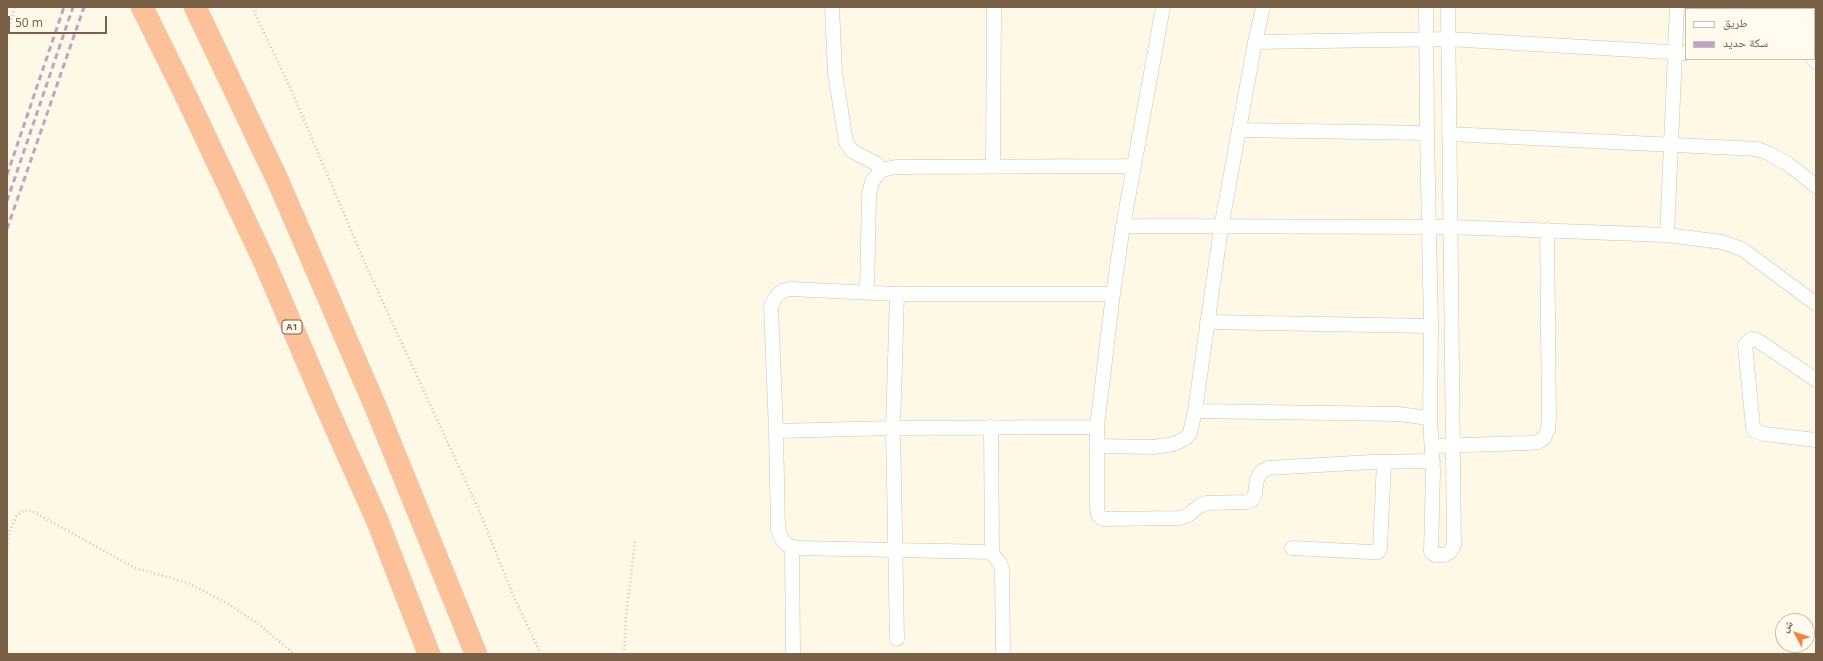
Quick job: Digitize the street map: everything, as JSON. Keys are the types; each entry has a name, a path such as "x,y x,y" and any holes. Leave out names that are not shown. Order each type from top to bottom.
{"highway":[{"name":"A1","path":"142,7 265,263 326,406 377,520 429,654"},
{"path":"195,7 278,181 376,408 476,654"}],"street":[{"path":"832,7 835,73 846,142 852,151 877,164 882,170"},
{"path":"993,166 994,7"},
{"path":"1163,7 1123,226 1113,294 1097,427 1098,515 1103,519 1180,518 1188,516 1201,505 1207,503 1246,502 1252,500 1255,494 1257,479 1261,472 1268,468 1433,461"},
{"path":"1098,446 1154,447 1174,444 1186,438 1190,433 1195,411 1206,322 1221,228 1255,42 1263,7"},
{"path":"1426,7 1431,326 1430,418 1433,461 1433,517 1431,552 1435,555 1446,555 1450,552 1454,545 1448,7"},
{"path":"1667,235 1672,146 1681,53 1677,7"},
{"path":"1255,42 1448,39 1681,53"},
{"path":"1239,130 1427,133"},
{"path":"1449,134 1757,149 1788,164 1816,186"},
{"path":"867,293 869,196 872,182 882,170 896,167 1134,166"},
{"path":"1123,226 1221,228 1451,227 1667,235 1722,242 1742,249 1816,304"},
{"path":"1432,446 1528,443 1538,442 1544,438 1548,429 1549,419 1547,230"},
{"path":"992,552 792,547 782,541 778,530 776,431 770,314 771,306 775,298 782,291 790,289 897,294 1113,294"},
{"path":"897,294 893,428 897,639"},
{"path":"1206,322 1431,326"},
{"path":"1816,380 1756,340 1751,339 1745,345 1753,427 1755,431 1764,434 1816,440"},
{"path":"1195,411 1398,414 1430,418"},
{"path":"991,427 992,552 1000,563 1002,570 1003,654"},
{"path":"776,431 893,428 1097,427"},
{"path":"1292,548 1378,552 1380,550 1384,462"},
{"path":"1433,517 1453,518"},
{"path":"792,547 793,654"}],"path":[{"path":"7,31 16,7"},
{"path":"252,7 292,92 368,270 478,508 514,597 541,654"},
{"path":"7,546 9,532 17,515 25,510 32,511 133,567 188,582 227,603 257,623 294,654"},
{"path":"624,654 626,617 635,541"}],"railway":[{"path":"7,175 64,7"},
{"path":"7,201 73,7"},
{"path":"7,229 84,7"}]}
